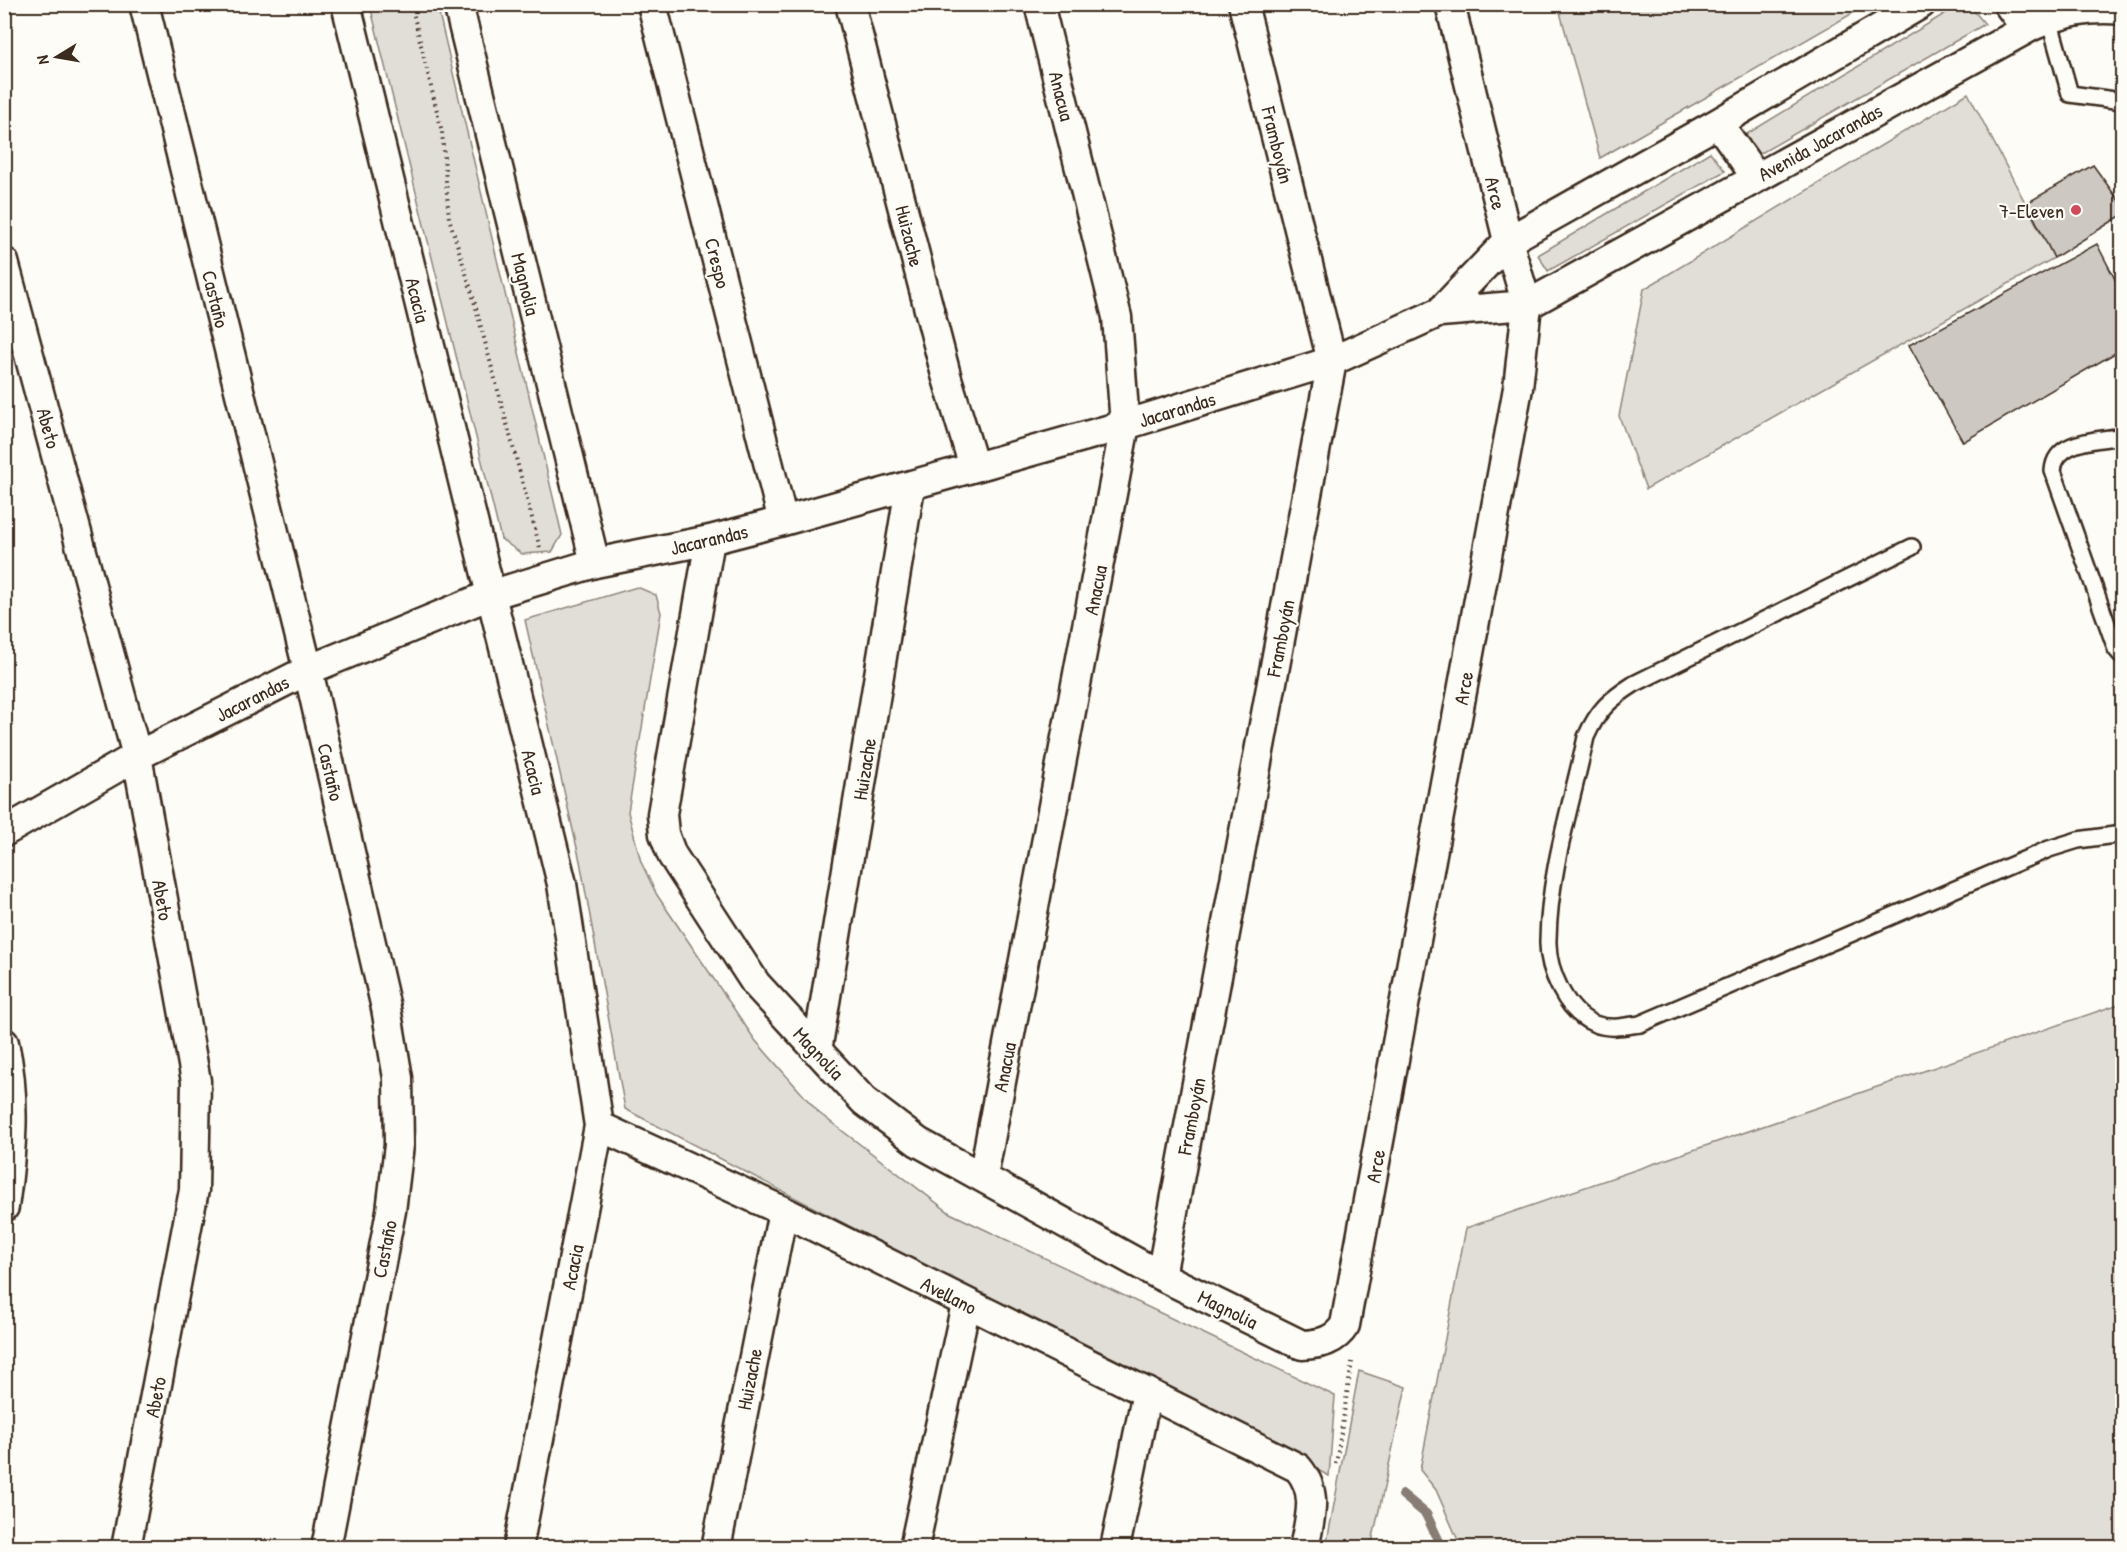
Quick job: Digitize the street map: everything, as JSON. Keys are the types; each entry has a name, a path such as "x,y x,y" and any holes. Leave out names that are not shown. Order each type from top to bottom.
{"street":[{"name":"Castaño","path":"144,4 308,670 386,1008 398,1078 399,1145 391,1212 326,1548"},
{"name":"Acacia","path":"346,4 562,884 598,1126 518,1548"},
{"name":"Magnolia","path":"458,4 595,563"},
{"name":"Crespo","path":"652,4 783,521"},
{"name":"Huizache","path":"850,4 946,375 974,467"},
{"name":"Anacua","path":"983,1177 1125,425 1117,317 1039,4"},
{"name":"Framboyán","path":"1161,1276 1332,361 1243,4"},
{"name":"Arce","path":"1346,1325 1518,388 1527,305 1508,241 1450,4"},
{"path":"1508,241 1718,123 1921,4"},
{"path":"2008,4 2016,15 2056,15"},
{"name":"Avenida Jacarandas","path":"1527,305 1756,177 2056,15 2099,7 2122,10"},
{"path":"1718,123 1756,177"},
{"name":"Jacarandas","path":"1440,312 1508,241"},
{"name":"Abeto","path":"4,262 137,756 196,1081 194,1190 126,1548"},
{"name":"Jacarandas","path":"4,832 137,756 308,670 490,595 595,563 710,540 910,487 1125,425 1332,361 1440,312 1527,305"},
{"name":"Huizache","path":"817,1051 910,487"},
{"name":"Magnolia","path":"710,540 665,790 662,814 664,834 672,855 756,984 864,1101 918,1142 1161,1276 1302,1345 1317,1345 1330,1340 1346,1325"},
{"path":"4,1043 10,1070 11,1161 4,1207"},
{"name":"Avellano","path":"598,1126 783,1211 1298,1468 1307,1478 1313,1503"},
{"name":"Huizache","path":"716,1548 783,1211"},
{"path":"914,1548 966,1304"},
{"path":"1115,1548 1148,1392"},
{"path":"1304,1548 1313,1503"}],"lane":[{"path":"2056,15 2070,94 2122,101"},
{"path":"2122,436 2068,446 2054,459 2053,471 2116,649 2122,656"},
{"path":"1912,547 1634,684 1613,697 1597,714 1586,736 1550,908 1548,942 1555,979 1573,1006 1594,1024 1619,1028 1641,1024 2049,849 2078,840 2122,834"}],"path":[{"path":"411,4 442,132 449,218 472,293 548,577"},
{"path":"1313,1503 1331,1490 1353,1367 1346,1325"}],"shaded area":[{"path":"1558,4 1867,5 1600,158"},
{"path":"370,5 437,5 562,535 552,552 522,554 501,539"},
{"path":"1959,5 1969,5 1985,24 1749,160 1737,140"},
{"path":"1968,93 2054,258 1646,489 1619,416 1644,289"},
{"path":"1710,152 1725,171 1548,271 1538,255"},
{"path":"637,587 656,595 661,613 628,812 641,862 657,895 755,1040 819,1113 950,1213 1335,1396 1329,1476 625,1109 580,861 525,620"},
{"path":"2122,1003 2122,1547 1461,1547 1436,1490 1420,1470 1466,1228"},
{"path":"1359,1371 1406,1387 1371,1547 1326,1547"}],"building":[{"name":"7-Eleven","path":"2093,165 2122,205 2122,215 2054,258 2027,203"},
{"path":"2097,244 2122,293 2122,349 1963,442 1909,345"}],"waterway":[{"path":"1403,1495 1426,1514 1442,1548"}],"place":[{"name":"7-Eleven","path":"2076,210"}]}
